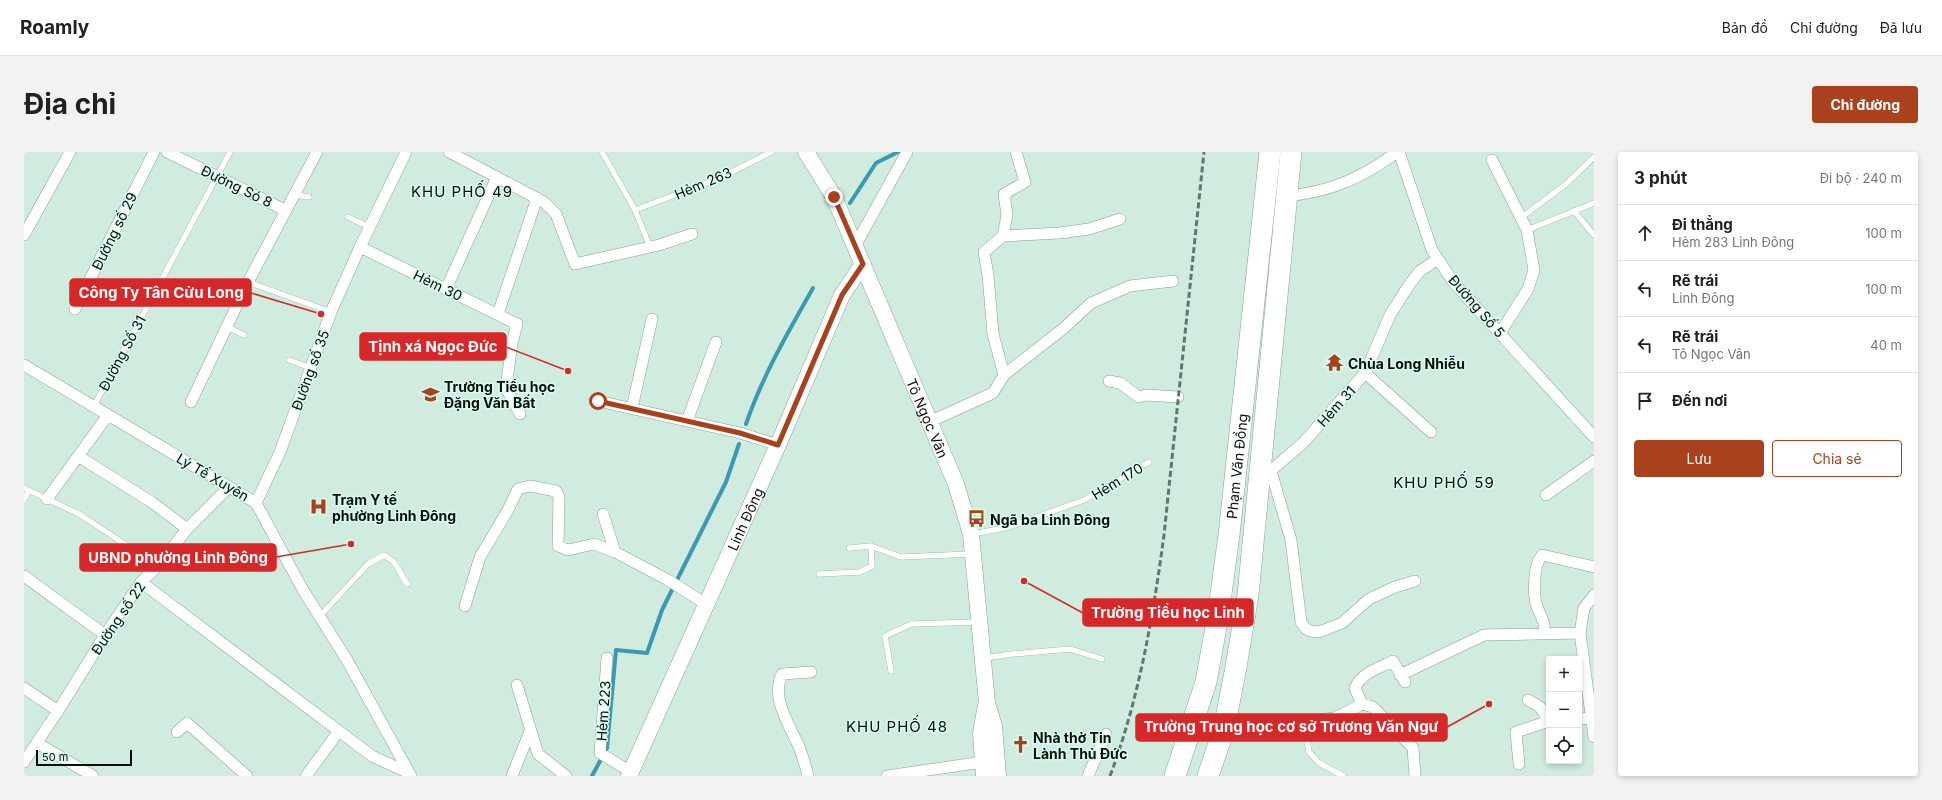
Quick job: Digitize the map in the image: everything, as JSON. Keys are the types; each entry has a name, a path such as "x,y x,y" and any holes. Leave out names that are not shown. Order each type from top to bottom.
{"highway":[{"name":"Phạm Văn Đồng","path":"1175,776 1206,682 1218,616 1230,527 1270,152"},
{"name":"Phạm Văn Đồng","path":"1208,776 1224,729 1236,667 1248,595 1264,477 1291,152"}],"main road":[{"name":"Tô Ngọc Vân","path":"806,152 834,197 956,484 971,534 982,659 987,703 994,726 998,776"},
{"name":"Linh Đông","path":"630,774 778,445 842,295 863,264"},
{"name":"Tô Ngọc Vân","path":"984,769 981,733 987,703"}],"street":[{"path":"24,235 70,152"},
{"name":"Đường số 29","path":"75,309 154,152"},
{"name":"Đường Só 8","path":"166,152 285,210"},
{"path":"191,402 248,282 317,152"},
{"name":"Đường số 35","path":"256,502 280,452 331,312 369,227 406,152"},
{"path":"449,152 544,202 556,214 575,264 650,247 692,234"},
{"path":"855,246 907,152"},
{"path":"1003,236 1007,215 1004,194 1025,182 1016,152"},
{"path":"1287,196 1302,195 1344,184 1374,169 1398,152"},
{"name":"Đường Số 5","path":"1398,152 1432,250 1454,283 1594,437"},
{"path":"1492,160 1522,217 1527,230 1534,270 1533,279 1528,289 1500,333"},
{"path":"446,289 497,177"},
{"path":"498,314 537,198"},
{"path":"1004,375 993,334 988,275 984,252 1003,236 1060,233 1089,229 1120,219"},
{"name":"Hẻm 30","path":"360,247 517,324 512,343 506,388 520,414"},
{"name":"Hẻm 31","path":"1264,477 1304,442 1365,373 1390,315 1408,284 1420,271 1438,259"},
{"path":"930,422 993,393 1004,375 1064,328 1091,303 1130,286 1173,281"},
{"path":"632,408 652,319"},
{"path":"687,421 716,342"},
{"name":"Lý Tế Xuyên","path":"25,369 94,406 108,416 256,502 303,590 347,660 410,775"},
{"path":"1365,373 1431,432"},
{"path":"1109,381 1120,383 1139,397 1146,395 1178,398"},
{"path":"598,401 740,433 778,445"},
{"path":"47,499 108,416"},
{"path":"78,456 152,503 187,529"},
{"path":"1546,495 1594,461"},
{"path":"1264,477 1291,540 1301,622 1305,628 1310,631 1319,632 1342,623 1369,599 1395,587 1415,581"},
{"path":"465,606 480,557 508,510 518,489 530,486 556,490 559,497 558,546 568,550 594,544 615,552 668,580 706,604"},
{"name":"Đường số 22","path":"24,762 58,711 104,635 141,582 158,566 187,529 229,487"},
{"path":"603,514 615,552"},
{"path":"1544,634 1544,619 1537,606 1535,594 1538,560 1542,555 1594,567"},
{"path":"24,576 104,635"},
{"path":"141,582 372,756 410,775"},
{"path":"1594,595 1584,608 1580,633 1590,676 1591,718 1594,737"},
{"path":"1362,704 1355,688 1359,679 1393,661 1402,678 1484,635 1580,633"},
{"name":"Hẻm 223","path":"607,658 604,755 630,774"},
{"path":"808,776 800,750 782,712 778,682 782,674 811,672"},
{"path":"517,685 538,754 566,776"},
{"path":"24,688 58,711"},
{"path":"1528,700 1540,707 1546,716"},
{"path":"1224,729 1335,718 1362,704 1373,707 1413,748 1415,776"},
{"path":"1582,719 1591,718"},
{"path":"1519,764 1516,732 1546,722"},
{"path":"177,732 187,723 247,776"},
{"path":"306,776 339,731"},
{"path":"512,776 530,731"},
{"path":"1088,776 1106,734"},
{"path":"37,743 93,776"},
{"path":"887,776 984,769"}],"lane":[{"name":"Đường Số 31","path":"94,406 230,152"},
{"path":"602,152 635,210 650,247"},
{"name":"Hẻm 263","path":"635,210 720,178 770,152"},
{"path":"1522,217 1566,184 1594,158"},
{"path":"295,194 309,197"},
{"path":"1527,230 1594,202"},
{"path":"1574,211 1594,235"},
{"path":"348,217 369,227"},
{"path":"248,282 331,312"},
{"path":"226,326 244,335"},
{"path":"289,360 311,368"},
{"name":"Hẻm 170","path":"971,534 1009,527 1084,500 1149,462"},
{"path":"24,500 27,489 79,514 158,566"},
{"path":"849,548 871,546 901,557 972,554"},
{"path":"819,574 860,572 872,566 871,546"},
{"path":"320,616 368,564 384,555 394,562 407,584"},
{"path":"891,671 885,636 911,624 979,622"},
{"path":"982,659 1012,654 1070,649 1102,659"},
{"path":"1304,720 1309,752 1318,762 1343,776"}],"waterway":[{"path":"850,203 876,163 898,152"},
{"path":"746,424 752,406 768,372 813,288"},
{"path":"592,776 607,748 616,650 647,653 662,610 726,482 739,444"}],"railway":[{"path":"1110,776 1137,688 1150,627 1160,566 1204,152"}],"place":[{"name":"Công Ty Tân Cửu Long","path":"321,314"},
{"name":"Chùa Long Nhiễu","path":"1335,363"},
{"name":"Tịnh xá Ngọc Đức","path":"568,371"},
{"name":"Trường Tiểu học Đặng Văn Bất","path":"431,394"},
{"name":"Trạm Y tế phường Linh Đông","path":"319,507"},
{"name":"Ngã ba Linh Đông","path":"977,519"},
{"name":"UBND phường Linh Đông","path":"351,544"},
{"name":"Trường Tiểu học Linh","path":"1024,581"},
{"name":"Trường Trung học cơ sở Trương Văn Ngư","path":"1489,704"},
{"name":"Nhà thờ Tin Lành Thủ Đức","path":"1020,745"}],"district":[{"name":"KHU PHỐ 49","path":"462,191"},
{"name":"KHU PHỐ 59","path":"1444,482"},
{"name":"KHU PHỐ 48","path":"897,726"}],"route":[{"path":"598,401 740,433 778,445 842,295 863,264 834,197"}]}
